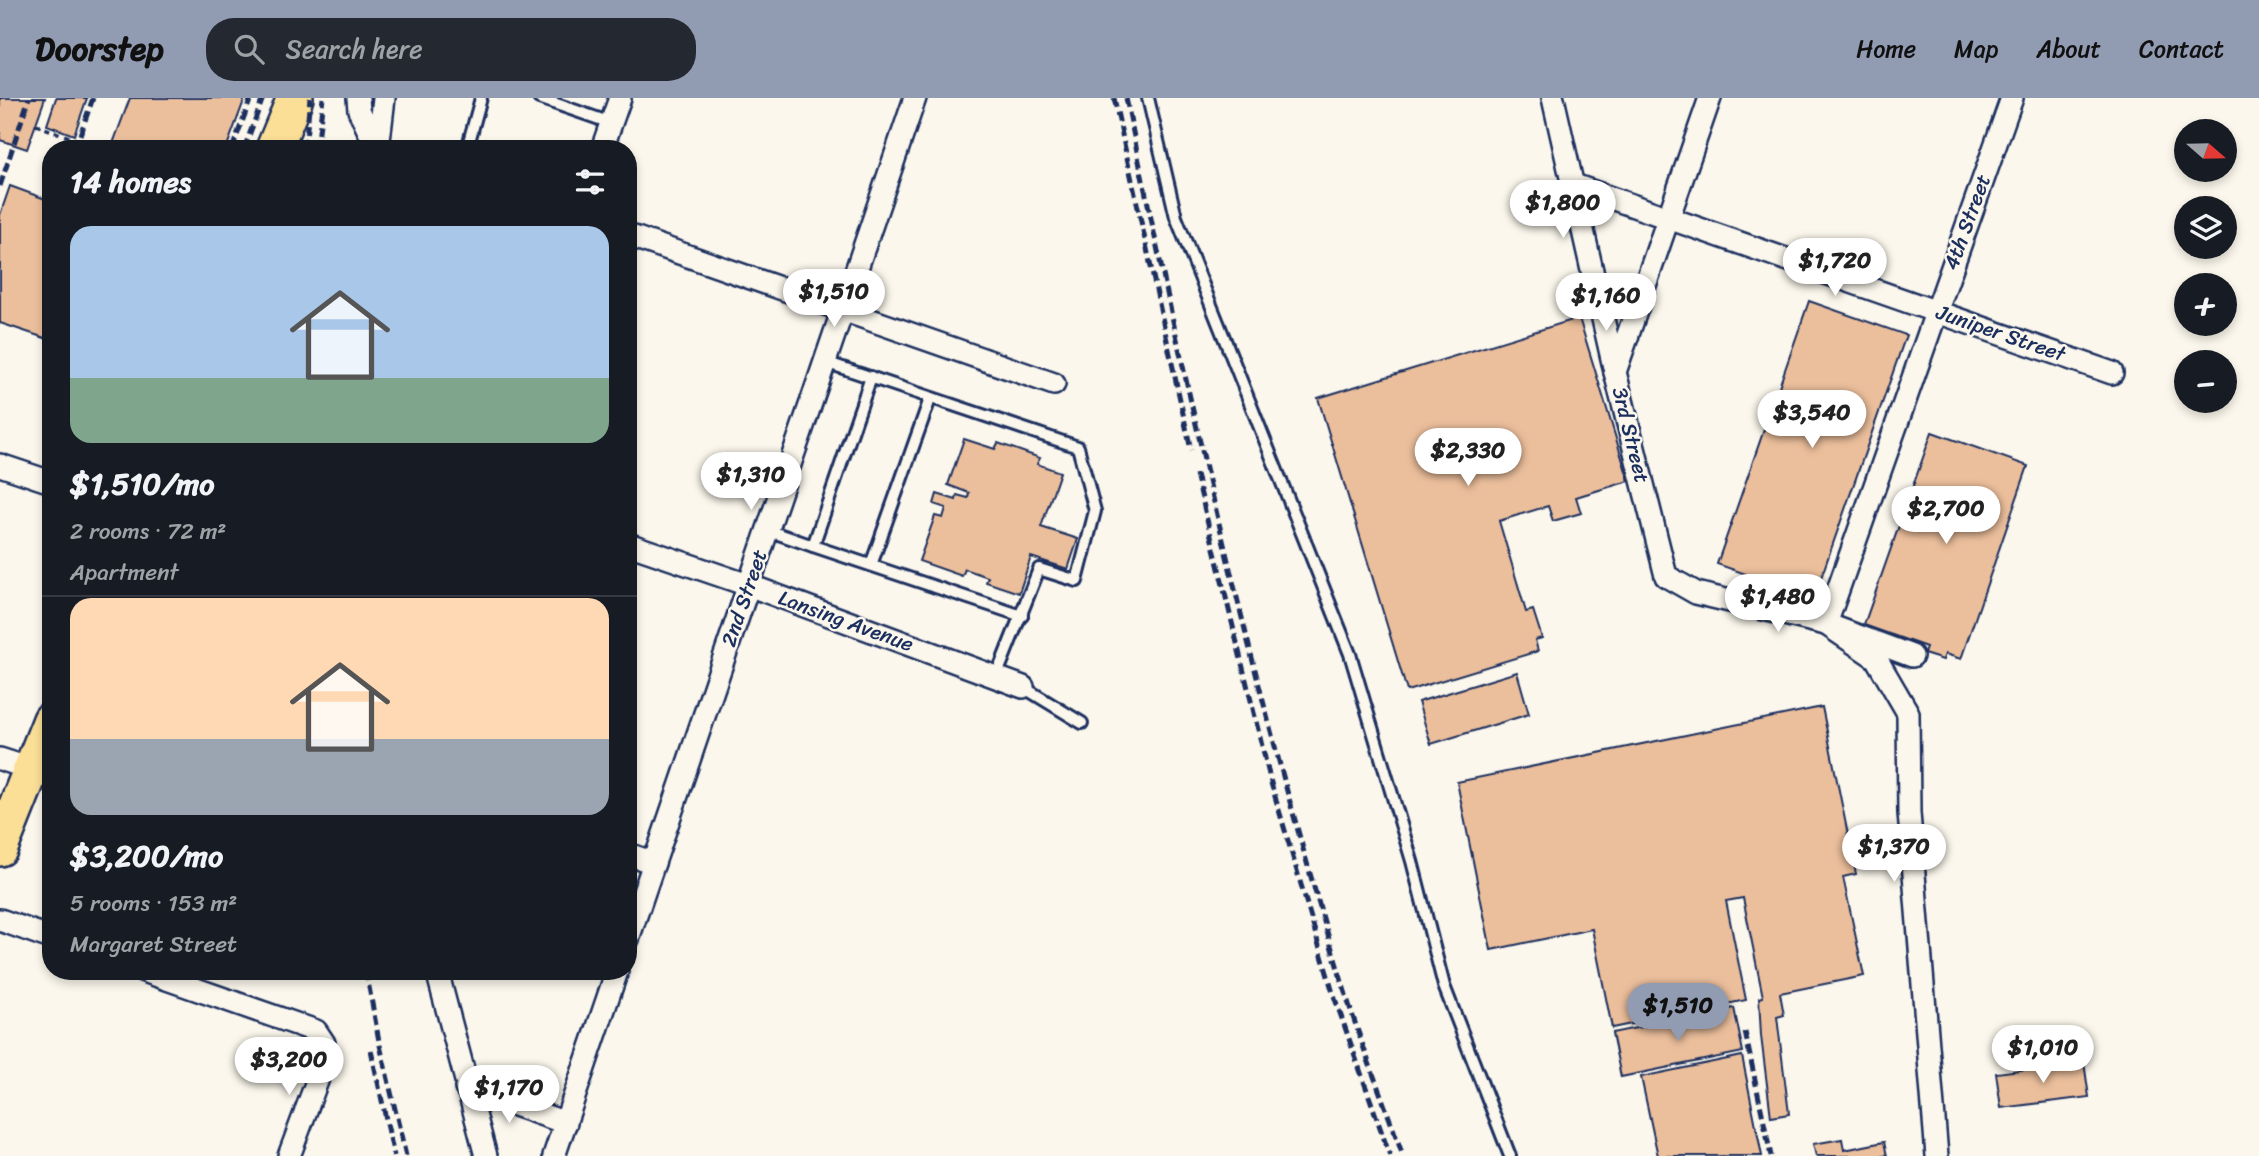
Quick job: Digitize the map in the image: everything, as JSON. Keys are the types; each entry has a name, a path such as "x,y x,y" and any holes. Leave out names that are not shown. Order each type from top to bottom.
{"highway":[{"path":"278,140 295,98"},
{"path":"0,848 24,766 42,735"}],"street":[{"path":"358,98 359,110 373,140"},
{"path":"378,140 384,98"},
{"path":"605,140 620,98"},
{"name":"2nd Street","path":"637,913 825,362 845,311 915,98"},
{"path":"1553,98 1615,372"},
{"name":"3rd Street","path":"1710,98 1615,372 1666,576 1696,593 1826,624"},
{"name":"4th Street","path":"1826,624 2012,98"},
{"name":"Juniper Street","path":"1571,184 2112,373"},
{"path":"637,238 1054,384"},
{"path":"0,465 42,479"},
{"name":"Lansing Avenue","path":"637,547 748,585 1023,687"},
{"path":"1826,624 1912,656"},
{"path":"1826,624 1876,658 1908,713 1909,813 1937,1156"},
{"path":"637,857 654,863"},
{"path":"0,920 42,935"},
{"path":"170,980 316,1031 324,1043 326,1057 289,1156"},
{"path":"439,980 486,1156"},
{"path":"554,1156 614,980"},
{"path":"466,1088 566,1123"}],"lane":[{"path":"469,140 481,98"},
{"path":"539,98 611,123"},
{"path":"1148,98 1166,184 1180,230 1350,654 1397,808 1444,986 1510,1156"},
{"path":"825,362 1078,447 1096,511 1077,581 1039,569 996,677"},
{"path":"813,546 871,377"},
{"path":"871,565 930,399"},
{"path":"767,530 1022,616"},
{"path":"1023,687 1082,723"}],"path":[{"path":"36,125 77,140"}],"building":[{"path":"0,98 45,98 27,149 0,140"},
{"path":"56,98 87,98 74,135 47,125"},
{"path":"130,98 245,98 229,140 114,140"},
{"path":"10,186 42,198 42,337 0,323 0,215"},
{"path":"1809,301 1906,335 1814,598 1717,564"},
{"path":"1579,318 1629,481 1576,497 1581,513 1553,521 1548,506 1499,521 1526,612 1533,610 1542,638 1535,640 1538,651 1407,691 1318,398"},
{"path":"1932,432 2028,466 1961,659 1945,654 1943,660 1924,654 1926,647 1864,625"},
{"path":"964,439 995,449 998,443 1040,458 1037,464 1060,472 1041,527 1078,539 1068,569 1031,557 1019,593 986,582 988,577 965,569 962,576 919,561 935,516 943,518 946,508 934,504 937,494 956,500 957,495 968,498 969,493 948,485"},
{"path":"1517,672 1529,714 1431,744 1418,702"},
{"path":"1822,707 1856,874 1843,877 1864,976 1780,993 1784,1015 1777,1017 1789,1114 1771,1117 1761,1036 1759,998 1763,997 1743,898 1726,901 1746,1000 1612,1028 1592,929 1491,950 1457,782"},
{"path":"1734,1008 1743,1052 1621,1077 1612,1033"},
{"path":"1742,1056 1762,1156 1658,1156 1641,1077"},
{"path":"2084,1062 2089,1097 2001,1108 1996,1073"},
{"path":"1842,1139 1844,1150 1884,1142 1887,1156 1816,1156 1813,1144"}],"railway":[{"path":"0,186 29,98"},
{"path":"78,140 93,98"},
{"path":"235,140 251,98"},
{"path":"247,140 263,98"},
{"path":"306,140 310,98"},
{"path":"318,140 323,98"},
{"path":"1114,98 1191,450"},
{"path":"1126,98 1198,433 1280,766 1350,1006 1403,1156"},
{"path":"1196,474 1271,783 1333,993 1390,1156"},
{"path":"368,980 406,1156"},
{"path":"1745,1032 1771,1156"},
{"path":"371,1050 394,1156"}]}
